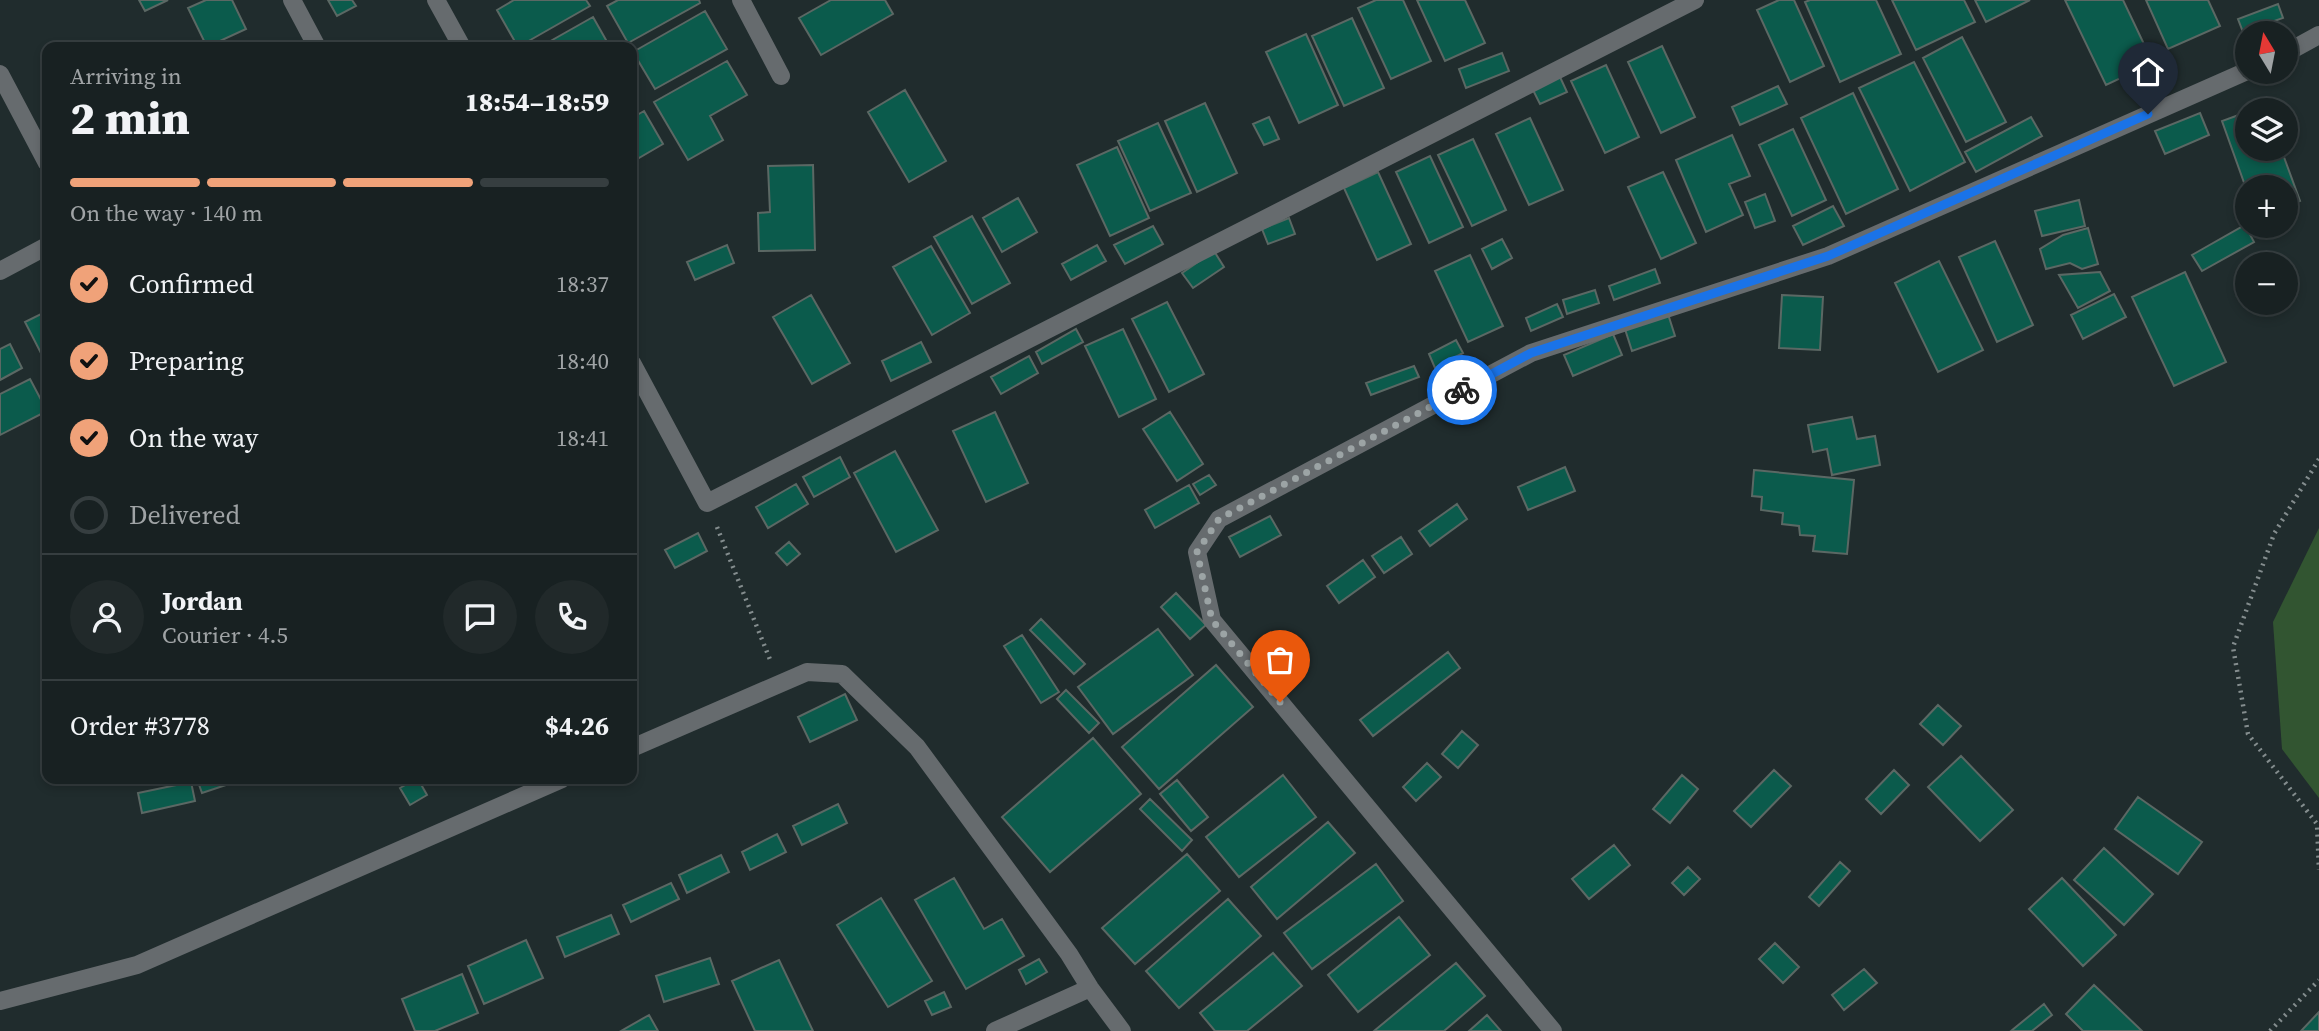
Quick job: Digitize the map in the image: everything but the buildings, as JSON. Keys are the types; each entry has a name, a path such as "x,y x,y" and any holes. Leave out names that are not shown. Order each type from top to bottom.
{"street":[{"path":"292,0 314,42"},
{"path":"436,0 459,42"},
{"path":"741,0 781,76"},
{"path":"637,372 707,503 1695,0"},
{"path":"2298,47 2319,36"},
{"path":"0,74 42,154"},
{"path":"1553,1031 1212,620 1197,552 1219,519 1531,353 1828,256 2235,76"},
{"path":"0,271 42,249"},
{"path":"637,746 807,672 842,674 917,747 1122,1031"},
{"path":"0,1001 137,965 551,784"},
{"path":"995,1031 1090,988"}],"path":[{"path":"2319,460 2274,534 2232,647 2248,734 2317,824 2319,870"},
{"path":"707,503 780,684"},
{"path":"2270,1031 2319,980"}],"green space":[{"path":"2319,528 2319,798 2282,749 2273,622"}],"way so far":[{"path":"1280,702 1212,620 1197,552 1219,519 1462,390"}],"route":[{"path":"1462,390 1531,353 1828,256 2148,114"}]}
